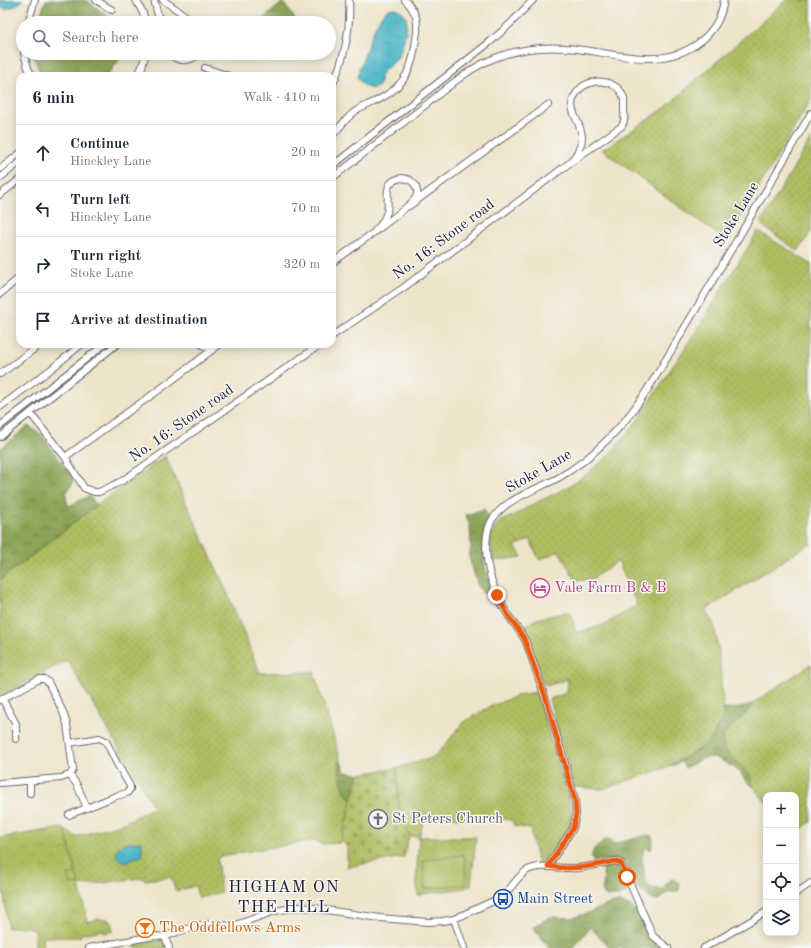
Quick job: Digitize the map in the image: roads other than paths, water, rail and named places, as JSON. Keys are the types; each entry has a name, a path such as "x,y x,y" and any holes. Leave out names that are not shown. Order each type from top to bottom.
{"street":[{"path":"30,16 35,0"},
{"path":"96,0 113,9 103,0"},
{"path":"136,0 143,16"},
{"path":"154,0 158,16"},
{"path":"163,0 186,16"},
{"path":"336,75 344,53 348,34 349,0"},
{"path":"336,131 343,122 354,113 381,99 394,90 409,72 416,42 418,21 415,13 405,0"},
{"path":"336,163 490,42 533,0"},
{"path":"336,175 454,82 478,66 494,58 512,52 532,48 549,47 568,48 641,58 668,57 693,46 708,34 720,18 724,0"},
{"path":"26,60 30,72"},
{"path":"139,72 144,60"},
{"path":"205,68 217,72"},
{"name":"No. 16: Stone road","path":"336,333 402,288 571,162 622,126 625,122 624,98 612,85 605,82 592,82 584,85 574,97 572,109 582,137 581,145 571,162"},
{"path":"336,259 548,105"},
{"name":"Stoke Lane","path":"548,866 573,828 576,814 575,800 545,696 524,638 509,617 494,588 487,559 486,536 488,528 496,514 510,503 559,478 584,460 608,440 628,417 660,369 811,113"},
{"path":"0,169 16,156"},
{"path":"0,178 16,165"},
{"path":"373,233 382,223 387,212 388,188 389,184 393,181 404,178 410,180 414,184 417,190 416,196 409,206"},
{"path":"0,195 16,182"},
{"path":"0,294 16,280"},
{"path":"0,374 36,348"},
{"path":"0,408 77,348"},
{"path":"0,426 100,348"},
{"path":"0,437 112,348"},
{"path":"65,457 163,387 214,348"},
{"name":"No. 16: Stone road","path":"30,413 65,457 84,488 94,492 103,491 122,481 315,348"},
{"path":"0,783 61,778 70,775 73,770 67,724 63,712 48,682 44,679 39,679 1,699 16,724 16,739"},
{"path":"69,815 116,796 126,794 130,789 130,786 106,741 99,738 70,743"},
{"path":"70,775 77,785 87,808"},
{"path":"30,781 30,793"},
{"path":"89,948 154,936 165,937 200,925 209,924 233,926 269,913 298,907 421,921 443,921 454,919 502,897 527,870 548,866 563,869 579,868 615,861 621,863 653,936 668,948"},
{"path":"799,891 811,883"},
{"path":"704,948 763,914"},
{"path":"454,919 464,948"},
{"path":"165,937 169,948"}],"water":[{"path":"0,0 23,0 15,6 5,10 0,5"},
{"path":"391,8 395,8 404,14 407,22 406,33 399,55 381,74 380,85 373,88 364,86 357,77 371,36 379,19 384,13"},
{"path":"142,842 142,856 130,859 129,863 118,858 116,852 121,845"}],"place":[{"name":"Vale Farm B & B","path":"540,588"},
{"name":"St Peters Church","path":"378,819"},
{"name":"Main Street","path":"503,899"},
{"name":"The Oddfellows Arms","path":"145,928"}],"district":[{"name":"HIGHAM ON THE HILL","path":"284,897"}]}
